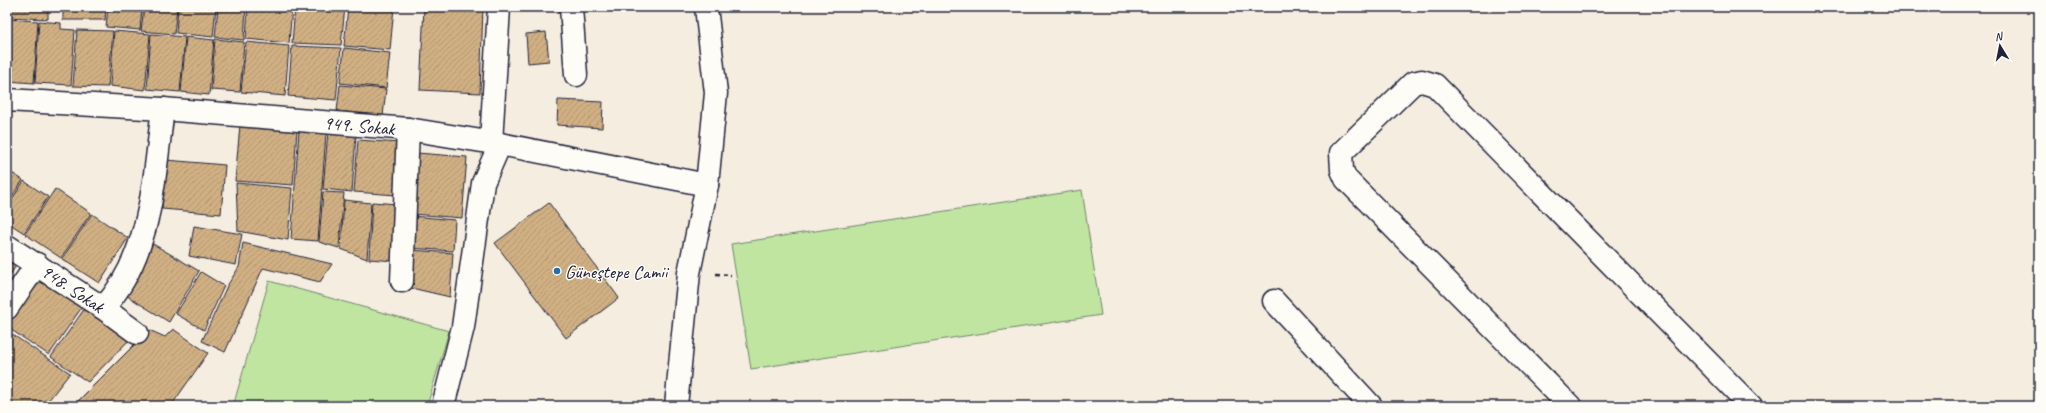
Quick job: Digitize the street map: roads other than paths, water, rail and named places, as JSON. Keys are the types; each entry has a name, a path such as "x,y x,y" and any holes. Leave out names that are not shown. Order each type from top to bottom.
{"street":[{"path":"443,406 464,327 483,183 496,143 499,7"},
{"path":"571,7 576,75"},
{"path":"676,406 689,273 707,185 716,93 706,7"},
{"path":"1570,406 1346,179 1342,170 1341,153 1413,83 1422,81 1435,85 1751,406"},
{"name":"949. Sokak","path":"7,100 163,109 408,129 496,143 707,185"},
{"path":"104,308 114,296 135,259 151,202 163,109"},
{"path":"402,281 408,129"},
{"name":"948. Sokak","path":"7,246 104,308 137,333"},
{"path":"7,308 37,264"},
{"path":"1274,301 1371,406"}],"place":[{"name":"Güneştepe Camii","path":"557,271"}]}
